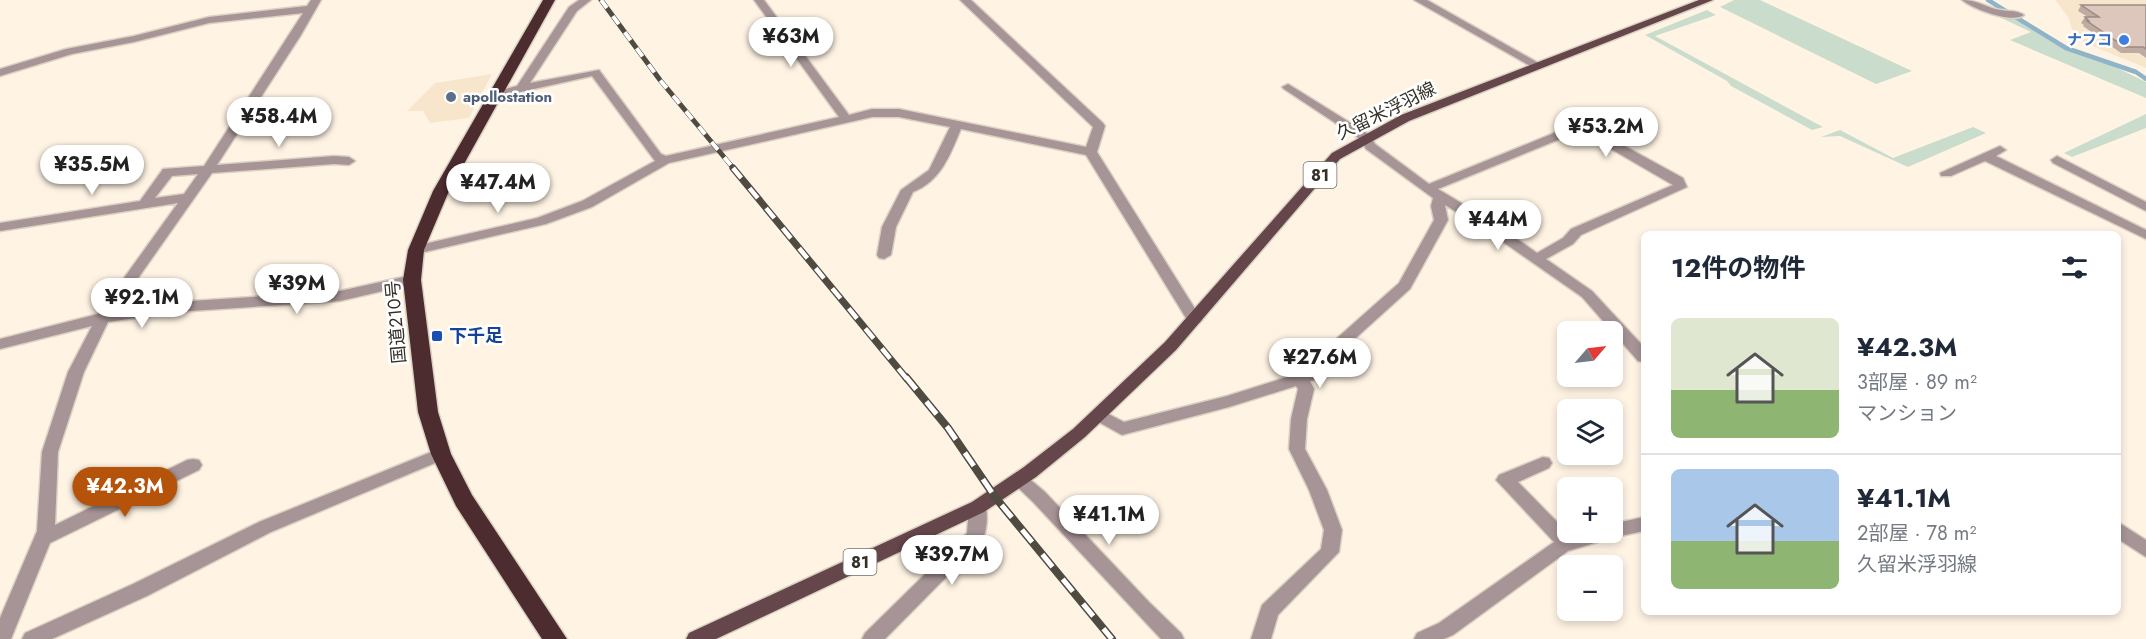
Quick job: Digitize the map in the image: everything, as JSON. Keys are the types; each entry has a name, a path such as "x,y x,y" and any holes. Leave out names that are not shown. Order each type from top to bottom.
{"highway":[{"name":"国道210号","path":"549,0 441,191 416,250 412,280 428,412 441,454 464,500 555,639"}],"main road":[{"name":"久留米浮羽線","path":"1020,481 1115,403 1194,321 1336,156 1405,118 1536,65 1708,0"},
{"name":"81","path":"696,639 978,507 1020,481"}],"street":[{"path":"521,89 573,9 586,0"},
{"path":"759,0 846,119"},
{"path":"965,0 1099,126 1091,152"},
{"path":"1419,0 1536,65"},
{"path":"1967,0 1994,12 2019,15"},
{"path":"0,72 69,51 134,39 209,21 314,5"},
{"path":"1,639 46,531 50,452 76,372 103,318 208,169 314,5"},
{"path":"494,95 595,72 657,157 665,160"},
{"path":"1288,87 1366,138 1370,146 1434,193 1488,225 1587,294 1641,354"},
{"path":"416,250 541,221 587,204 665,160 872,113 899,113 1091,152 1194,321"},
{"path":"884,255 889,226 908,190 925,183 937,170 957,125"},
{"path":"1434,193 1581,126 1677,181 1680,187 1576,232 1568,241 1536,259"},
{"path":"1946,173 2000,150"},
{"path":"1987,157 2146,236"},
{"path":"146,203 168,172 334,160 349,161"},
{"path":"2057,160 2146,207"},
{"path":"1099,415 1122,429 1229,401 1312,375 1332,351 1404,286 1441,220 1434,193"},
{"path":"0,227 189,197"},
{"path":"2106,216 2132,200"},
{"path":"0,344 103,318 177,307 340,296 412,280"},
{"path":"1261,639 1269,611 1330,552 1333,530 1318,490 1297,449 1299,419 1306,388 1300,378"},
{"path":"32,639 140,590 266,527 441,454"},
{"path":"1543,463 1505,480 1568,544"},
{"path":"44,538 76,525 163,477 193,465"},
{"path":"1020,481 1040,497 1142,608 1174,639"},
{"path":"872,639 976,537 978,507"},
{"path":"1623,529 1641,525"},
{"path":"2121,531 2146,550"},
{"path":"1424,639 1446,629 1525,571 1571,543"}],"shaded area":[{"path":"2055,0 2146,0 2146,68 2085,43 2074,35 2068,17"},
{"name":"apollostation","path":"492,74 469,118 430,123 423,111 407,111 435,83"}],"green space":[{"path":"1734,0 1760,0 1912,71 1876,84 1720,7"},
{"path":"1707,10 1716,15 1655,36 1823,127 1812,130 1731,86 1727,81 1645,35"},
{"path":"1995,15 2020,20 2063,48 2113,66 2146,82 2146,98 2010,40 2031,32"},
{"path":"2146,114 2146,128 2072,157 2064,153"},
{"path":"1973,127 1986,133 1908,167 1840,136 1821,137 1840,130 1893,158"}],"building":[{"name":"ナフコ","path":"2081,5 2146,5 2146,49 2125,47 2087,21 2089,21 2085,17 2099,17"}],"waterway":[{"path":"1988,0 2066,48 2136,72 2146,79"}],"railway":[{"path":"601,0 660,80 734,169"},
{"path":"733,168 907,379"},
{"path":"906,377 948,428 995,497 1112,639"}],"place":[{"name":"ナフコ","path":"2124,40"},
{"name":"apollostation","path":"451,97"},
{"name":"下千足","path":"437,336"}]}
